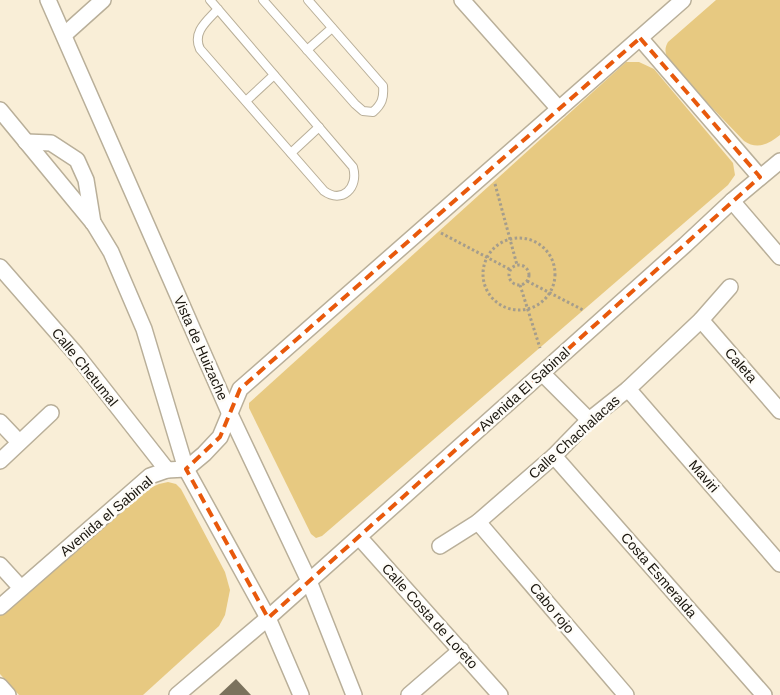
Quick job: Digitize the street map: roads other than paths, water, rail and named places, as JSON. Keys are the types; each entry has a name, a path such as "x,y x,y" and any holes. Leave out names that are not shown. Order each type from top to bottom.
{"street":[{"name":"Vista de Huizache","path":"48,0 229,412 309,581 354,695"},
{"path":"64,35 103,0"},
{"path":"462,0 559,109"},
{"path":"186,469 220,437 240,389 683,0"},
{"path":"640,38 760,177"},
{"path":"0,110 94,224 111,252 144,329 186,469 268,618 301,695"},
{"path":"26,142 51,143 77,160 86,180 94,224"},
{"name":"Avenida El Sabinal","path":"268,618 678,252 732,201 780,161"},
{"path":"732,201 780,257"},
{"name":"Calle Chetumal","path":"0,267 76,354 168,470"},
{"name":"Calle Chachalacas","path":"440,546 478,522 554,456 589,420 628,389 702,320 730,287"},
{"name":"Caleta","path":"702,320 780,411"},
{"path":"542,373 589,420"},
{"name":"Maviri","path":"628,389 780,564"},
{"path":"0,461 51,413"},
{"path":"0,422 19,442"},
{"name":"Costa Esmeralda","path":"554,456 764,695"},
{"name":"Avenida el Sabinal","path":"0,607 150,476 168,470 186,469"},
{"name":"Cabo rojo","path":"478,522 626,695"},
{"name":"Calle Costa de Loreto","path":"359,537 500,695"},
{"path":"0,565 21,588"},
{"path":"177,695 268,618"},
{"path":"409,695 461,650"},
{"path":"0,686 8,695"}],"lane":[{"path":"210,0 218,9 274,74 353,167 355,175 353,184 345,194 338,197 331,196 324,191 200,49 197,44 197,36 201,27 218,9"},
{"path":"263,0 355,104 363,111 373,112 384,98 383,86 308,0"},
{"path":"307,50 332,28"},
{"path":"246,102 274,74"},
{"path":"291,153 319,127"}]}
